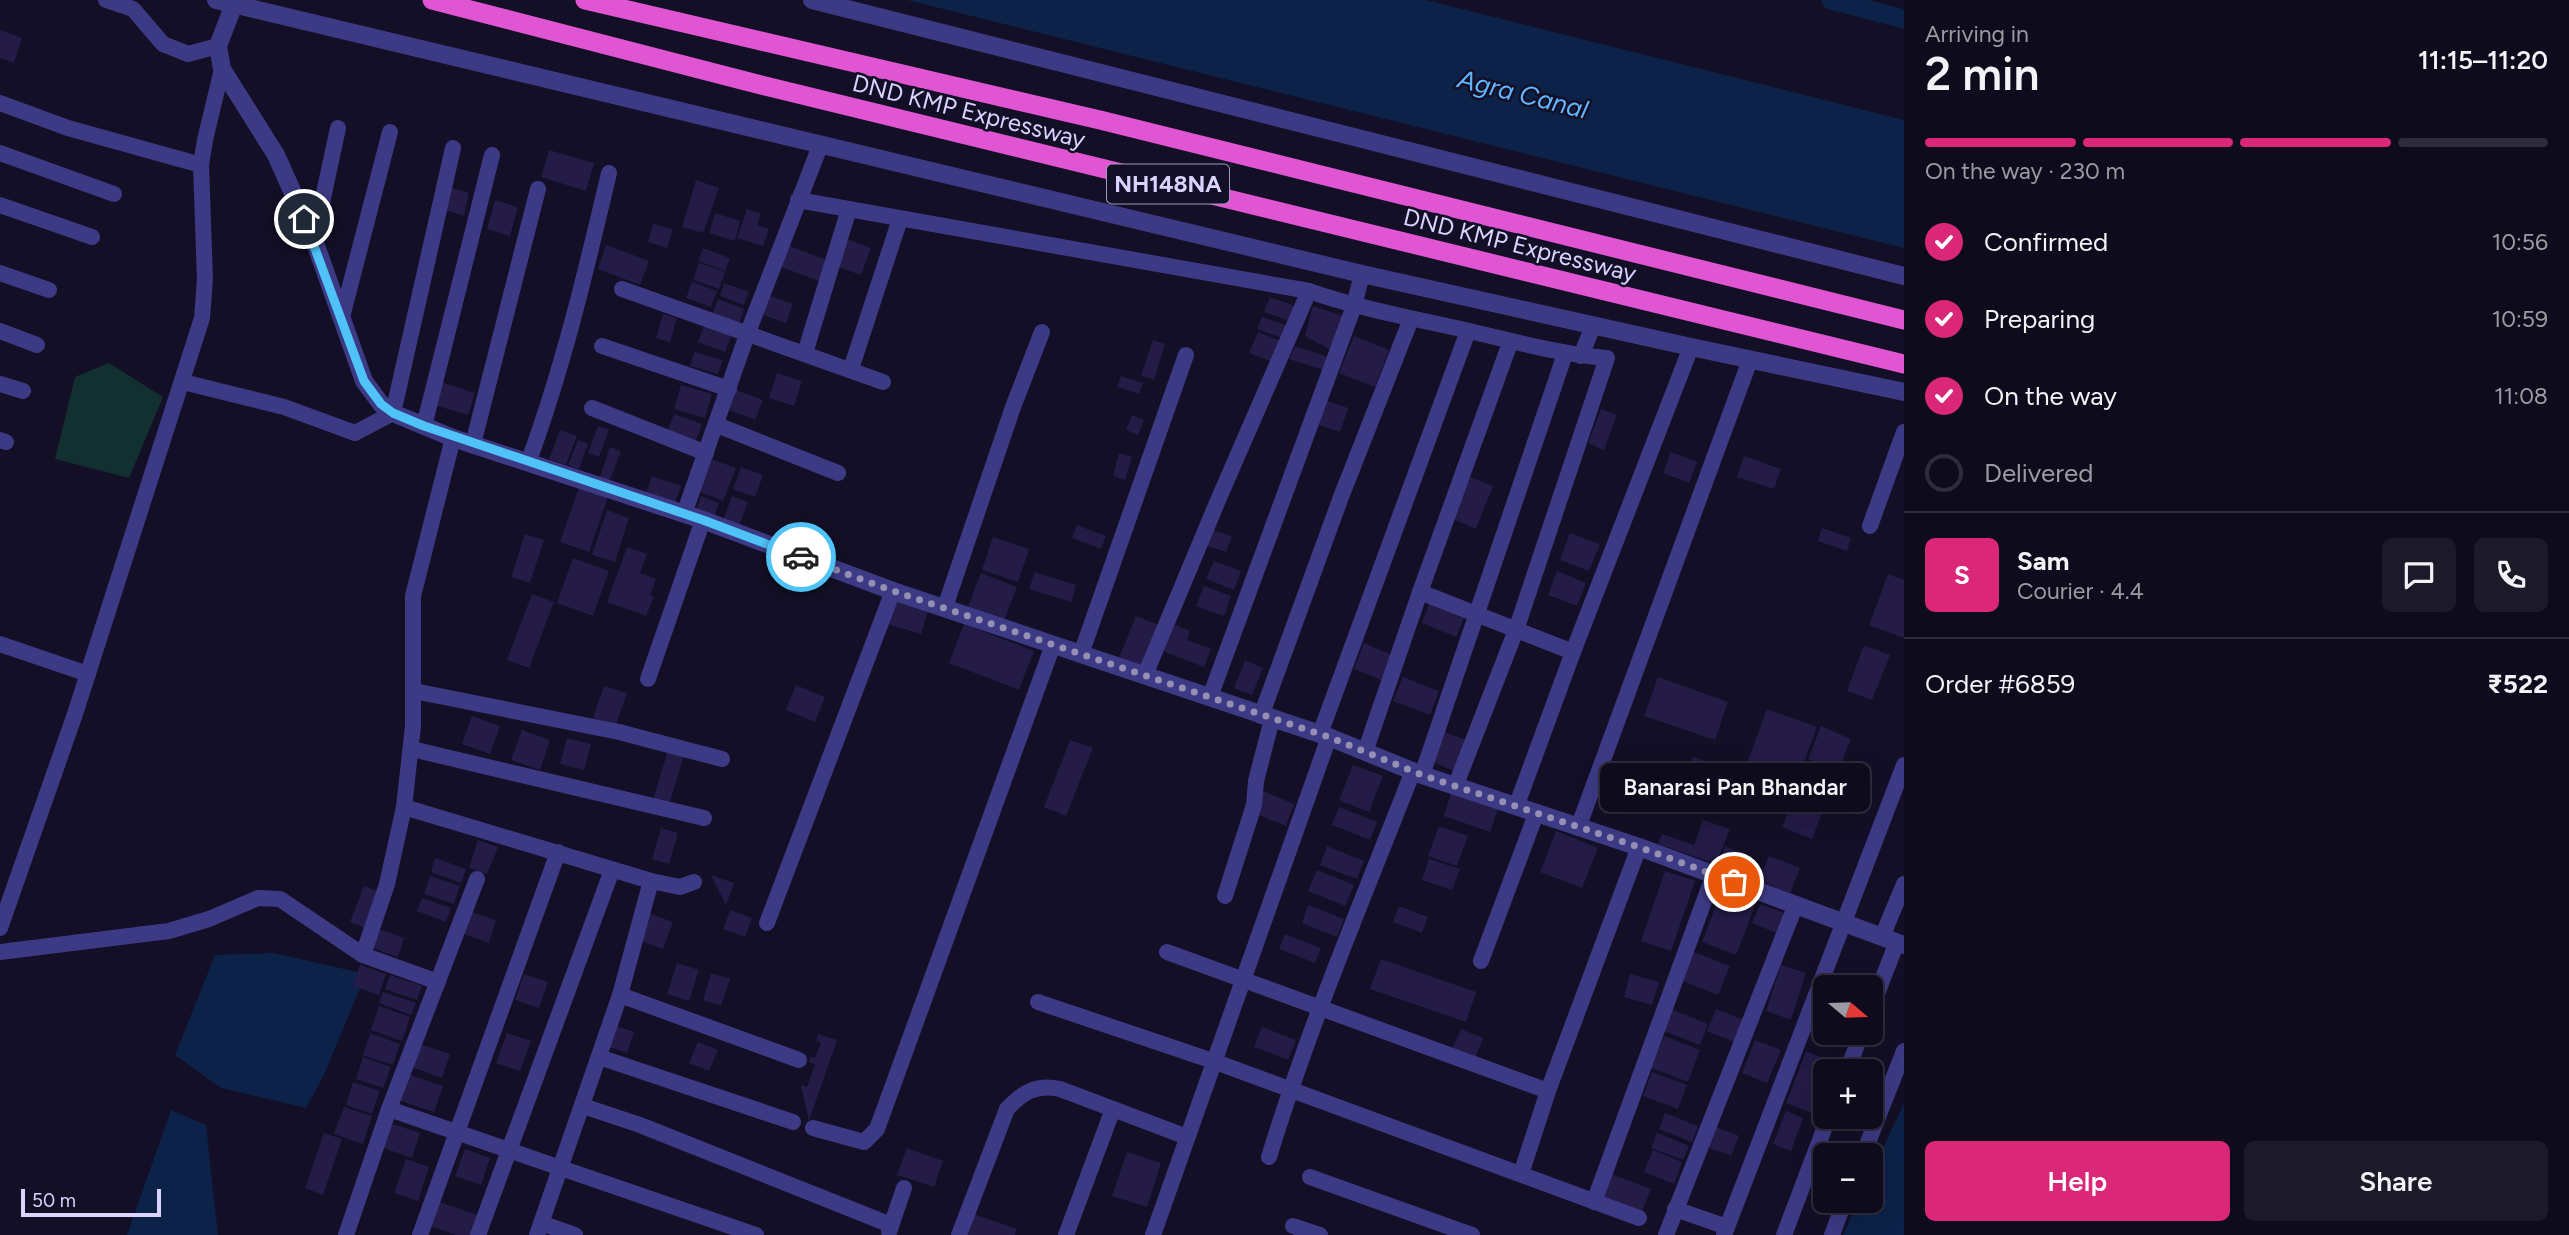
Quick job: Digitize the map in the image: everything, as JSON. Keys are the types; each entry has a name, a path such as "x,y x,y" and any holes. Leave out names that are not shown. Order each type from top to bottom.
{"highway":[{"name":"DND KMP Expressway","path":"432,0 761,85 1904,364"},
{"name":"DND KMP Expressway","path":"585,0 1100,120 1904,320"}],"street":[{"path":"106,0 133,9 163,44 180,51 188,54 218,46"},
{"path":"216,0 1362,274 1904,392"},
{"path":"812,0 1904,276"},
{"path":"234,4 218,46 222,69 276,155 314,240 364,381 381,404 393,413 453,438 703,520 893,591 1325,736 1455,787 1639,847 1894,941"},
{"path":"0,928 88,674 202,318 205,279 201,165 222,69"},
{"path":"0,103 81,132 201,165"},
{"path":"314,240 338,128"},
{"path":"342,317 390,132"},
{"path":"684,514 748,332 820,146"},
{"path":"183,382 284,407 355,433 393,413 453,148"},
{"path":"0,153 114,194"},
{"path":"424,426 492,155"},
{"path":"528,463 552,398 609,173"},
{"path":"473,444 538,188"},
{"path":"798,200 1309,291 1354,306 1510,343 1573,355 1607,358 1516,630 1455,787"},
{"path":"0,205 92,237"},
{"path":"805,353 849,209"},
{"path":"851,369 900,219"},
{"path":"0,274 50,290"},
{"path":"1210,697 1354,306 1362,274"},
{"path":"622,289 883,382"},
{"path":"1145,675 1309,291"},
{"path":"1226,896 1254,805 1266,718 1341,497 1411,318"},
{"path":"1269,1157 1320,1007 1417,773 1573,355 1593,326"},
{"path":"0,331 37,345"},
{"path":"1153,1235 1468,331"},
{"path":"945,607 1013,407 1042,332"},
{"path":"1365,752 1510,343"},
{"path":"602,346 729,389"},
{"path":"1516,807 1691,347"},
{"path":"1081,654 1186,355"},
{"path":"1578,828 1750,360"},
{"path":"0,384 23,391"},
{"path":"592,408 706,453"},
{"path":"717,425 838,473"},
{"path":"1870,526 1904,432"},
{"path":"363,955 387,884 404,807 412,749 413,596 453,438"},
{"path":"648,679 703,520"},
{"path":"767,923 893,591"},
{"path":"1420,592 1573,652"},
{"path":"0,644 88,674"},
{"path":"814,1128 864,1142 877,1129 1053,645"},
{"path":"414,691 619,732 722,759"},
{"path":"412,749 704,818"},
{"path":"1675,1209 1725,1231 1904,765"},
{"path":"404,807 651,881 680,887 694,882"},
{"path":"1481,961 1536,814"},
{"path":"1521,1174 1548,1091 1639,847"},
{"path":"420,1235 558,852"},
{"path":"478,1235 612,870"},
{"path":"1594,1202 1714,874"},
{"path":"346,1235 389,1109 477,879"},
{"path":"575,1235 539,1229 620,995 651,881"},
{"path":"1882,975 1894,941 1904,884"},
{"path":"0,952 169,931 266,897 280,900 363,955 438,982"},
{"path":"1666,1235 1796,904"},
{"path":"1167,951 1548,1091"},
{"path":"620,995 799,1060"},
{"path":"1038,1002 1213,1061 1639,1218"},
{"path":"1868,1143 1904,1051"},
{"path":"599,1057 793,1122"},
{"path":"959,1235 1007,1109 1029,1090 1048,1087 1187,1137"},
{"path":"583,1106 640,1125 889,1230 904,1188"},
{"path":"389,1109 756,1235"},
{"path":"1066,1235 1113,1109"},
{"path":"1784,1235 1824,1129"},
{"path":"1310,1177 1472,1235"},
{"path":"1832,1235 1840,1213"},
{"path":"1293,1226 1320,1235"}],"green space":[{"path":"109,363 163,397 129,478 55,459 75,377"}],"water":[{"name":"Agra Canal","path":"907,0 1426,0 1904,120 1904,248"},
{"path":"274,953 366,974 323,1077 306,1108 221,1088 175,1055 215,955"},
{"path":"1904,1104 1904,1235 1843,1235 1853,1213 1883,1213 1883,1147"},
{"path":"171,1110 206,1125 218,1235 127,1235"}],"building":[{"path":"0,30 22,38 14,63 0,58"},
{"path":"549,150 594,163 586,191 541,177"},
{"path":"696,180 719,188 703,233 682,227"},
{"path":"449,187 469,193 464,216 443,209"},
{"path":"495,200 518,207 510,236 487,229"},
{"path":"747,209 761,214 757,225 769,229 763,246 737,238"},
{"path":"715,213 740,221 735,241 709,233"},
{"path":"653,224 673,229 667,248 648,242"},
{"path":"848,239 871,248 861,275 838,267"},
{"path":"784,244 832,262 824,283 776,265"},
{"path":"606,245 649,261 640,285 598,269"},
{"path":"703,248 730,258 725,271 698,261"},
{"path":"699,263 725,272 719,289 693,280"},
{"path":"692,282 717,291 711,307 686,298"},
{"path":"724,283 749,292 744,305 720,296"},
{"path":"770,296 793,304 786,323 763,315"},
{"path":"1270,297 1295,306 1290,321 1264,312"},
{"path":"718,299 744,309 739,324 712,315"},
{"path":"1313,306 1346,317 1333,351 1305,336"},
{"path":"663,314 677,318 670,342 656,338"},
{"path":"1262,317 1286,325 1282,338 1257,329"},
{"path":"704,326 731,336 725,352 698,342"},
{"path":"1258,332 1283,342 1275,363 1249,353"},
{"path":"1354,336 1389,350 1375,387 1339,373"},
{"path":"1153,340 1165,344 1154,380 1141,375"},
{"path":"1295,346 1328,357 1323,370 1289,359"},
{"path":"694,352 723,360 718,374 690,366"},
{"path":"777,373 802,381 794,406 769,398"},
{"path":"1121,376 1143,383 1139,394 1117,387"},
{"path":"441,382 475,393 468,415 434,405"},
{"path":"681,385 712,394 705,418 674,409"},
{"path":"736,390 763,400 755,420 729,410"},
{"path":"1324,400 1348,408 1340,432 1316,424"},
{"path":"1601,409 1617,415 1604,450 1588,443"},
{"path":"674,414 702,424 695,443 667,432"},
{"path":"1132,415 1144,420 1138,435 1126,430"},
{"path":"598,426 609,430 599,457 588,453"},
{"path":"560,430 577,436 566,465 549,459"},
{"path":"578,440 588,444 579,469 568,465"},
{"path":"610,447 621,451 610,480 600,477"},
{"path":"1671,452 1697,462 1689,483 1663,473"},
{"path":"1119,453 1132,457 1125,480 1113,476"},
{"path":"1744,456 1781,469 1774,489 1737,477"},
{"path":"709,458 736,468 723,501 697,491"},
{"path":"741,467 763,475 755,497 733,489"},
{"path":"652,476 681,486 674,506 645,496"},
{"path":"1470,477 1493,486 1476,529 1453,519"},
{"path":"579,487 608,497 589,552 560,542"},
{"path":"701,496 719,503 714,518 696,511"},
{"path":"732,496 748,502 738,529 722,523"},
{"path":"607,510 629,518 615,562 592,555"},
{"path":"1077,525 1106,536 1101,549 1072,538"},
{"path":"1822,528 1851,538 1847,551 1818,541"},
{"path":"1209,529 1232,536 1226,552 1204,545"},
{"path":"1570,533 1600,544 1589,571 1560,560"},
{"path":"525,534 544,540 530,583 511,577"},
{"path":"993,537 1029,549 1018,582 982,570"},
{"path":"627,547 647,554 640,573 656,579 650,596 654,597 646,616 607,602"},
{"path":"573,558 609,571 593,616 557,603"},
{"path":"1214,561 1241,571 1234,590 1206,579"},
{"path":"1557,571 1586,583 1577,606 1548,595"},
{"path":"1035,572 1076,585 1071,602 1029,589"},
{"path":"981,573 1017,587 1004,621 968,607"},
{"path":"1888,574 1904,580 1904,638 1869,625"},
{"path":"1204,586 1231,596 1224,616 1196,606"},
{"path":"532,594 554,602 529,668 507,660"},
{"path":"891,599 928,611 921,634 884,623"},
{"path":"1429,604 1464,618 1456,637 1422,623"},
{"path":"1136,616 1159,625 1141,670 1118,660"},
{"path":"1171,623 1190,631 1187,640 1211,649 1204,667 1160,650"},
{"path":"964,624 1034,651 1019,690 949,663"},
{"path":"1364,643 1392,655 1381,680 1354,669"},
{"path":"1864,645 1890,655 1872,700 1847,691"},
{"path":"1245,660 1263,668 1252,695 1234,688"},
{"path":"1403,677 1439,691 1430,715 1393,701"},
{"path":"1658,677 1728,702 1715,740 1644,716"},
{"path":"796,685 825,697 815,722 786,710"},
{"path":"604,686 627,693 616,725 593,718"},
{"path":"1767,709 1817,727 1797,781 1747,763"},
{"path":"472,716 500,726 490,754 462,744"},
{"path":"1821,726 1851,739 1838,771 1808,759"},
{"path":"522,730 550,740 540,770 511,760"},
{"path":"1443,731 1468,741 1456,772 1431,761"},
{"path":"567,738 591,744 584,770 560,764"},
{"path":"1070,740 1093,748 1066,816 1044,807"},
{"path":"669,747 685,752 669,805 653,800"},
{"path":"1693,757 1736,772 1727,798 1684,783"},
{"path":"1807,761 1837,773 1827,799 1797,787"},
{"path":"1353,765 1383,776 1369,812 1339,800"},
{"path":"1616,783 1641,792 1635,813 1609,806"},
{"path":"1263,791 1294,804 1286,826 1254,813"},
{"path":"1451,793 1498,809 1490,832 1444,816"},
{"path":"1795,794 1825,805 1812,839 1782,827"},
{"path":"1339,807 1377,822 1370,840 1332,825"},
{"path":"1703,820 1730,829 1716,864 1658,844 1662,834 1694,845"},
{"path":"1439,826 1468,836 1457,866 1428,856"},
{"path":"661,828 678,833 669,864 652,859"},
{"path":"1556,831 1598,848 1582,888 1540,872"},
{"path":"478,840 498,847 487,874 469,868"},
{"path":"1327,846 1364,861 1357,879 1320,865"},
{"path":"1725,846 1752,857 1743,879 1716,869"},
{"path":"1769,856 1800,868 1790,893 1759,881"},
{"path":"435,858 466,869 461,883 431,872"},
{"path":"1429,859 1460,869 1452,890 1422,880"},
{"path":"1317,870 1354,885 1345,906 1308,891"},
{"path":"1665,871 1695,881 1671,951 1641,941"},
{"path":"711,875 734,883 726,905"},
{"path":"430,876 460,886 454,904 424,894"},
{"path":"364,886 380,892 367,929 350,922"},
{"path":"1722,890 1756,903 1736,955 1702,942"},
{"path":"422,898 451,908 446,922 417,911"},
{"path":"1760,904 1789,915 1781,935 1752,923"},
{"path":"1308,905 1344,919 1337,937 1302,923"},
{"path":"1399,906 1428,917 1422,933 1393,922"},
{"path":"465,910 496,920 489,943 458,932"},
{"path":"730,910 752,918 745,937 723,929"},
{"path":"648,913 673,922 663,949 639,940"},
{"path":"379,929 404,938 398,957 372,948"},
{"path":"1285,934 1321,948 1315,963 1279,949"},
{"path":"1694,952 1730,966 1718,995 1683,981"},
{"path":"1381,959 1476,992 1466,1022 1370,989"},
{"path":"677,963 699,970 689,1001 667,994"},
{"path":"360,965 386,974 379,995 353,986"},
{"path":"1781,965 1806,973 1791,1020 1766,1011"},
{"path":"711,973 730,979 721,1006 703,1000"},
{"path":"524,974 548,982 539,1008 515,1000"},
{"path":"1630,974 1659,982 1652,1005 1624,997"},
{"path":"390,975 422,986 417,1000 385,989"},
{"path":"383,992 416,1003 411,1015 379,1003"},
{"path":"379,1006 410,1017 402,1041 371,1030"},
{"path":"1671,1009 1708,1024 1700,1045 1662,1030"},
{"path":"1716,1009 1746,1021 1737,1043 1707,1031"},
{"path":"611,1024 634,1032 627,1053 603,1045"},
{"path":"1262,1027 1296,1040 1288,1060 1254,1047"},
{"path":"1461,1029 1483,1038 1474,1061 1451,1051"},
{"path":"370,1033 400,1044 393,1065 363,1055"},
{"path":"507,1033 531,1041 520,1071 496,1063"},
{"path":"818,1034 837,1040 809,1121 801,1085 807,1087 815,1064 809,1062 811,1057 815,1058 821,1043 816,1041"},
{"path":"1664,1036 1700,1050 1688,1082 1651,1068"},
{"path":"1755,1040 1781,1050 1767,1083 1742,1073"},
{"path":"698,1042 718,1050 709,1071 689,1063"},
{"path":"417,1043 450,1054 442,1078 409,1066"},
{"path":"1806,1051 1826,1059 1813,1059 1813,1114 1786,1103"},
{"path":"363,1057 391,1067 383,1088 356,1079"},
{"path":"1652,1072 1687,1085 1678,1109 1643,1096"},
{"path":"405,1073 443,1086 434,1112 396,1099"},
{"path":"353,1082 380,1091 372,1114 346,1105"},
{"path":"344,1107 372,1116 363,1144 334,1134"},
{"path":"1786,1111 1803,1118 1791,1151 1773,1144"},
{"path":"1665,1113 1698,1126 1692,1142 1659,1129"},
{"path":"387,1122 420,1133 412,1158 378,1146"},
{"path":"1709,1124 1739,1136 1731,1156 1701,1145"},
{"path":"324,1133 342,1139 323,1195 305,1188"},
{"path":"1657,1133 1689,1146 1683,1160 1651,1148"},
{"path":"907,1148 943,1161 934,1187 897,1175"},
{"path":"465,1149 490,1158 481,1185 455,1176"},
{"path":"1653,1150 1682,1162 1674,1184 1644,1172"},
{"path":"1127,1152 1161,1163 1147,1207 1112,1196"},
{"path":"406,1159 429,1167 418,1201 394,1193"},
{"path":"1611,1174 1651,1189 1642,1211 1602,1196"},
{"path":"436,1201 481,1216 474,1235 456,1235 428,1225"},
{"path":"974,1214 1017,1229 1015,1235 966,1235"}],"waterway":[{"path":"1831,0 1904,19"}],"way so far":[{"path":"801,557 893,591 1329,737 1422,775 1639,847 1734,882"}],"place":[{"name":"Banarasi Pan Bhandar","path":"1734,882"}],"route":[{"path":"304,219 364,381 381,404 393,413 453,438 703,520 801,557"}]}
